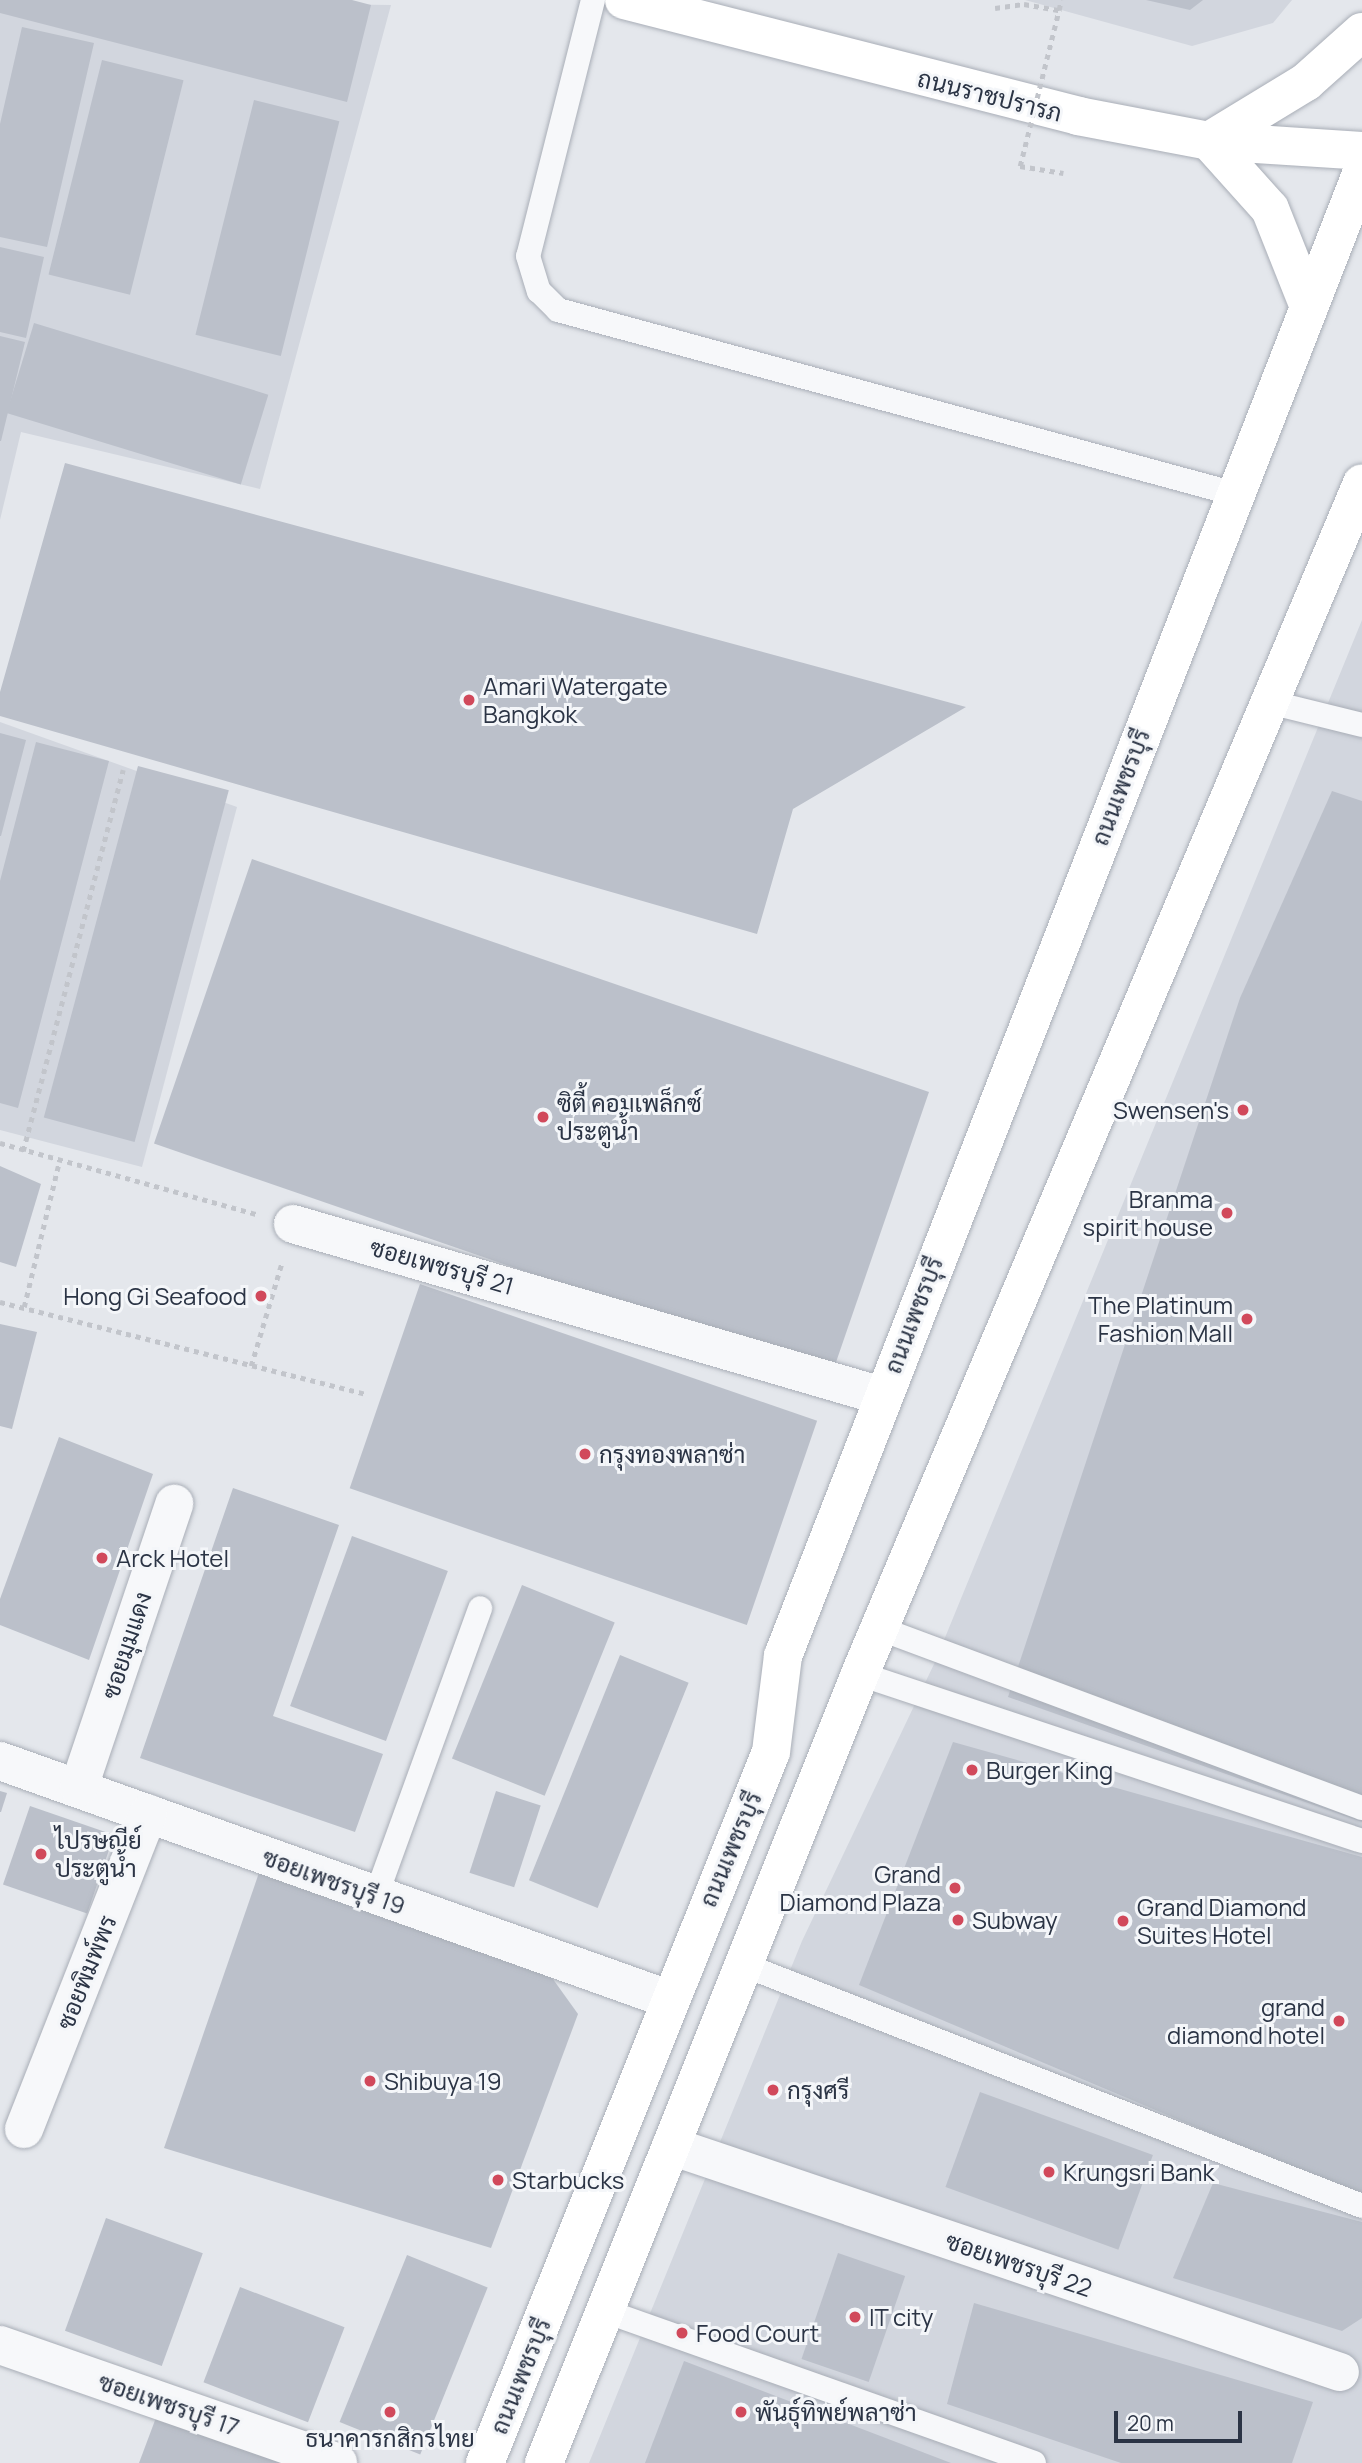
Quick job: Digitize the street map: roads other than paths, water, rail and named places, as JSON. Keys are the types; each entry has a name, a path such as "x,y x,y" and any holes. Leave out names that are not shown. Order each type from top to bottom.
{"main road":[{"name":"ถนนราชปรารภ","path":"624,0 695,9 974,92 1209,141 1362,151"},
{"path":"1309,307 1270,209 1209,141 1306,82 1362,32"},
{"name":"ถนนเพชรบุรี","path":"485,2463 668,1999 771,1752 783,1656 882,1396 1362,172"},
{"path":"1231,506 1245,508 1349,248 1362,234"},
{"path":"544,2463 605,2311 685,2150 744,1965 860,1674 1362,483"}],"street":[{"name":"ซอยเพชรบุรี 21","path":"293,1224 882,1396"},
{"name":"ซอยมุมแดง","path":"79,1787 174,1504"},
{"name":"ซอยเพชรบุรี 19","path":"0,1761 668,1999"},
{"name":"ซอยพิมพ์พร","path":"24,2129 148,1814"},
{"name":"ซอยเพชรบุรี 22","path":"685,2150 1351,2375"},
{"name":"ซอยเพชรบุรี 17","path":"0,2345 338,2463"}],"lane":[{"path":"593,0 528,256 539,291 558,310 1231,506"},
{"path":"1269,702 1362,725"},
{"path":"376,1896 480,1608"},
{"path":"881,1629 1362,1808"},
{"path":"860,1674 1362,1841"},
{"path":"744,1965 1362,2206"},
{"path":"605,2311 1034,2463"}],"place":[{"name":"Amari Watergate Bangkok","path":"469,700"},
{"name":"Swensen's","path":"1243,1110"},
{"name":"ซิตี้ คอมเพล็กซ์ ประตูน้ำ","path":"543,1117"},
{"name":"Branma spirit house","path":"1227,1213"},
{"name":"Hong Gi Seafood","path":"261,1296"},
{"name":"The Platinum Fashion Mall","path":"1247,1319"},
{"name":"กรุงทองพลาซ่า","path":"585,1454"},
{"name":"Arck Hotel","path":"102,1558"},
{"name":"Burger King","path":"972,1770"},
{"name":"ไปรษณีย์ ประตูน้ำ","path":"41,1854"},
{"name":"Grand Diamond Plaza","path":"955,1888"},
{"name":"Subway","path":"958,1920"},
{"name":"Grand Diamond Suites Hotel","path":"1123,1921"},
{"name":"grand diamond hotel","path":"1339,2021"},
{"name":"Shibuya 19","path":"370,2081"},
{"name":"กรุงศรี","path":"773,2090"},
{"name":"Krungsri Bank","path":"1049,2172"},
{"name":"Starbucks","path":"498,2180"},
{"name":"IT city","path":"855,2317"},
{"name":"Food Court","path":"682,2333"},
{"name":"ธนาคารกสิกรไทย","path":"390,2412"},
{"name":"พันธุ์ทิพย์พลาซ่า","path":"741,2412"}]}
